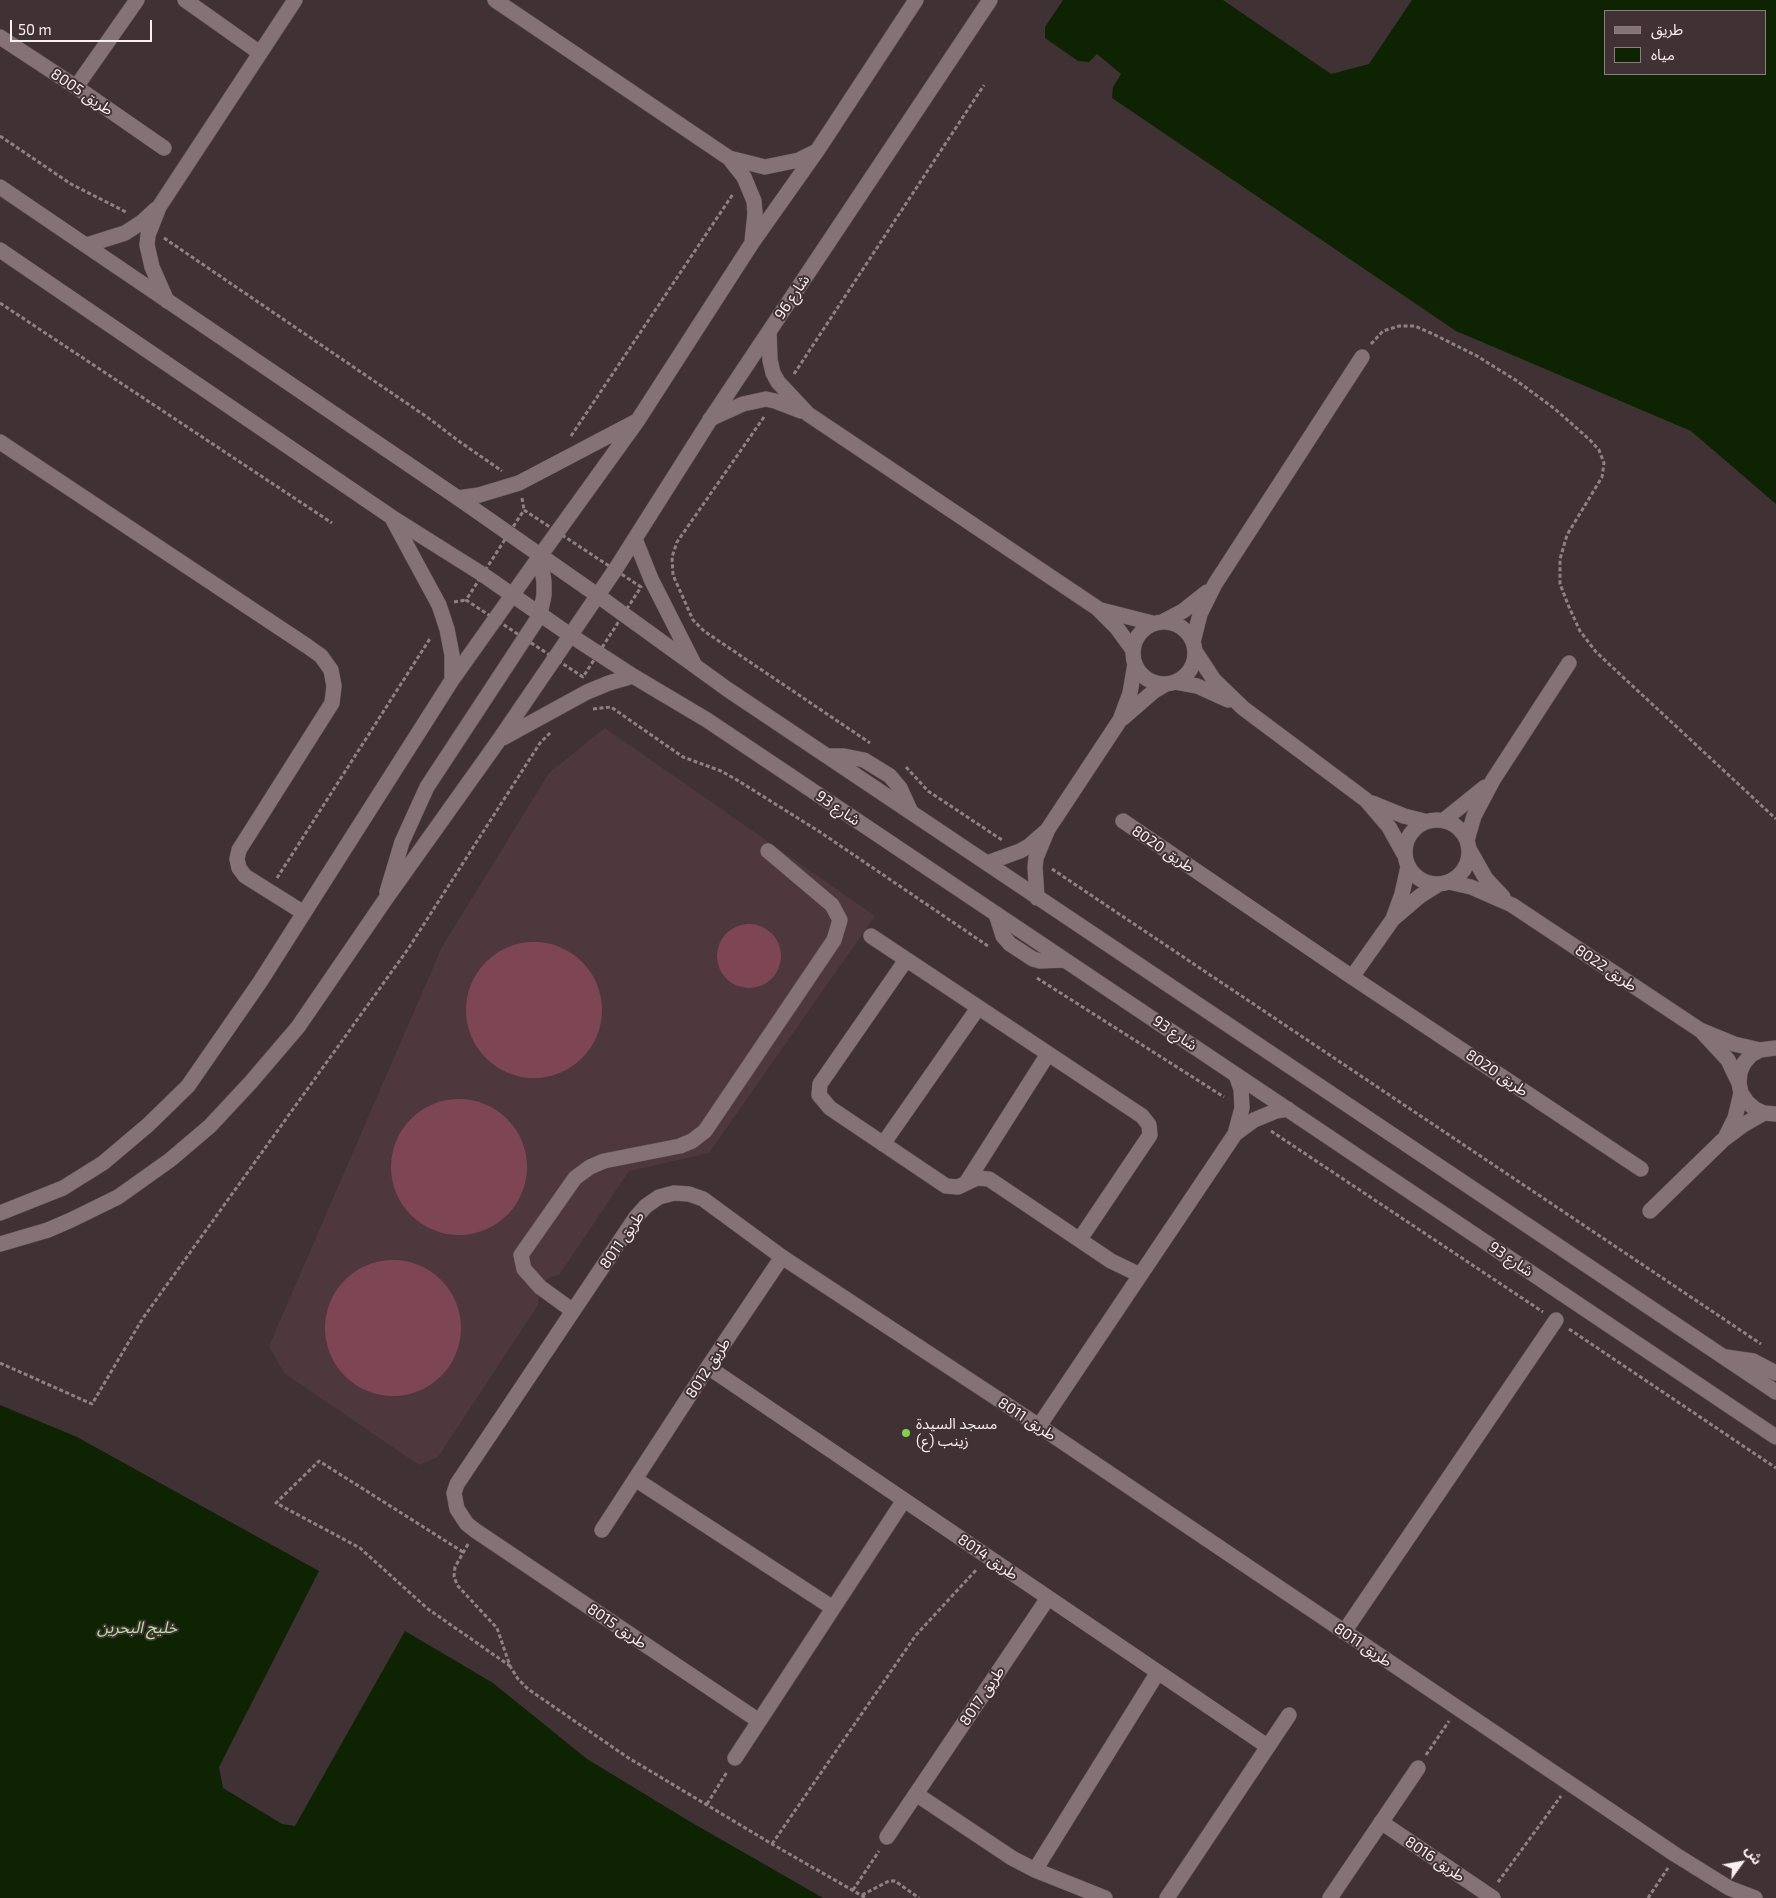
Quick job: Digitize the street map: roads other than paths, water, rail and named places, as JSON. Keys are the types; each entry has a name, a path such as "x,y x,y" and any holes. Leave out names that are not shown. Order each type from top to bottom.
{"street":[{"path":"76,87 136,0"},
{"path":"185,0 260,53"},
{"path":"87,245 114,238 146,225 295,0"},
{"path":"495,0 729,158 744,177 754,201 755,213 752,242"},
{"path":"0,1214 63,1188 104,1163 148,1125 188,1086 260,982 452,680 638,420 752,242 817,151 916,0"},
{"name":"شارع 96","path":"0,1244 48,1230 118,1196 170,1160 210,1126 298,1027 385,900 499,740 635,539 710,420 990,0"},
{"name":"طريق 8005","path":"0,37 164,148"},
{"path":"729,158 765,167 800,160 817,151"},
{"path":"0,187 458,498 696,667 827,756 1776,1392"},
{"path":"146,225 148,256 167,302"},
{"name":"شارع 93","path":"0,250 393,518 633,676 707,720 1776,1437"},
{"path":"769,332 770,360 779,395 1097,608 1117,628 1134,657 1140,672 1148,679 1156,683 1171,683 1208,690 1243,708"},
{"path":"1120,720 1154,691 1184,677 1190,670 1200,614 1216,584 1362,357"},
{"path":"710,420 755,401 779,395"},
{"path":"458,498 486,493 519,482 638,420"},
{"path":"0,442 307,646 321,656 331,670 334,686 332,703 239,850 237,859 239,868 244,876 304,913"},
{"path":"393,518 439,605 447,629 452,655 452,680"},
{"path":"635,539 651,579 696,667"},
{"path":"385,900 402,842 427,787 540,615 544,595 544,582 540,556"},
{"path":"1037,898 1036,858 1048,829 1120,720 1130,693 1136,639 1142,630 1184,611 1216,584"},
{"path":"1097,608 1124,617 1170,622 1184,629 1214,680 1243,708 1366,800 1389,827 1406,860 1421,880 1430,884 1444,883"},
{"path":"1392,919 1420,896 1457,877 1464,869 1468,860 1468,845 1474,816 1493,780 1569,663"},
{"path":"499,740 587,692 633,676"},
{"path":"1444,820 1493,780"},
{"path":"1366,800 1404,816 1424,821 1444,820 1454,824 1461,831 1468,845"},
{"name":"طريق 8020","path":"1123,821 1352,977 1641,1169"},
{"path":"1352,977 1392,919 1402,894 1406,860 1405,844 1409,834 1424,821"},
{"path":"987,863 1029,846 1048,829"},
{"name":"طريق 8022","path":"1468,845 1486,879 1512,905"},
{"path":"573,1311 540,1287 524,1269 521,1255 575,1178 590,1167 604,1161 680,1146 692,1141 705,1131 834,940 840,920 832,905 768,851"},
{"name":"طريق 8022","path":"1444,883 1471,887 1512,905 1700,1030 1734,1044 1760,1050"},
{"path":"872,936 1142,1116 1149,1125 1150,1135 1080,1239"},
{"path":"906,960 820,1084 819,1095 830,1108 946,1186 958,1187 977,1178 989,1179 1111,1261 1140,1275"},
{"path":"883,1144 978,1008"},
{"name":"طريق 8022","path":"1700,1030 1728,1060 1747,1102 1755,1109 1770,1114"},
{"path":"1723,1140 1735,1118 1740,1088 1740,1072 1744,1063 1751,1055 1760,1050 1776,1048"},
{"path":"966,1184 1048,1054"},
{"path":"1039,1426 1235,1134 1242,1108 1241,1089 1236,1075"},
{"path":"1235,1134 1254,1120 1288,1109"},
{"path":"1650,1211 1723,1140 1742,1126 1770,1114"},
{"name":"طريق 8011","path":"476,1531 467,1524 457,1508 454,1493 457,1484 636,1217 646,1206 659,1197 674,1193 689,1194 704,1199 782,1257 1039,1426 1732,1893 1754,1898"},
{"name":"طريق 8012","path":"602,1530 782,1257"},
{"path":"1344,1632 1556,1320"},
{"path":"1724,1357 1753,1361 1776,1373"},
{"name":"طريق 8014","path":"708,1367 1267,1746"},
{"path":"635,1479 833,1608"},
{"path":"735,1758 904,1500"},
{"name":"طريق 8015","path":"476,1531 759,1721"},
{"name":"طريق 8017","path":"887,1838 1048,1598"},
{"path":"1036,1870 1158,1672"},
{"path":"1167,1898 1289,1714"},
{"path":"1330,1898 1418,1768"},
{"path":"916,1794 1012,1858 1036,1870 1105,1898"},
{"name":"طريق 8016","path":"1382,1822 1489,1897"}],"water":[{"path":"1063,0 1223,0 1331,74 1369,64 1412,0 1776,0 1776,504 1691,431 1456,331 1112,98 1113,87 1121,74 1097,54 1089,62 1078,61 1045,38 1045,27"},
{"name":"خليج البحرين","path":"0,1405 77,1437 319,1571 219,1767 223,1788 282,1824 295,1826 405,1631 493,1683 587,1759 689,1821 823,1898 0,1898"}],"place":[{"name":"مسجد السيدة زينب (ع)","path":"906,1433"}]}
